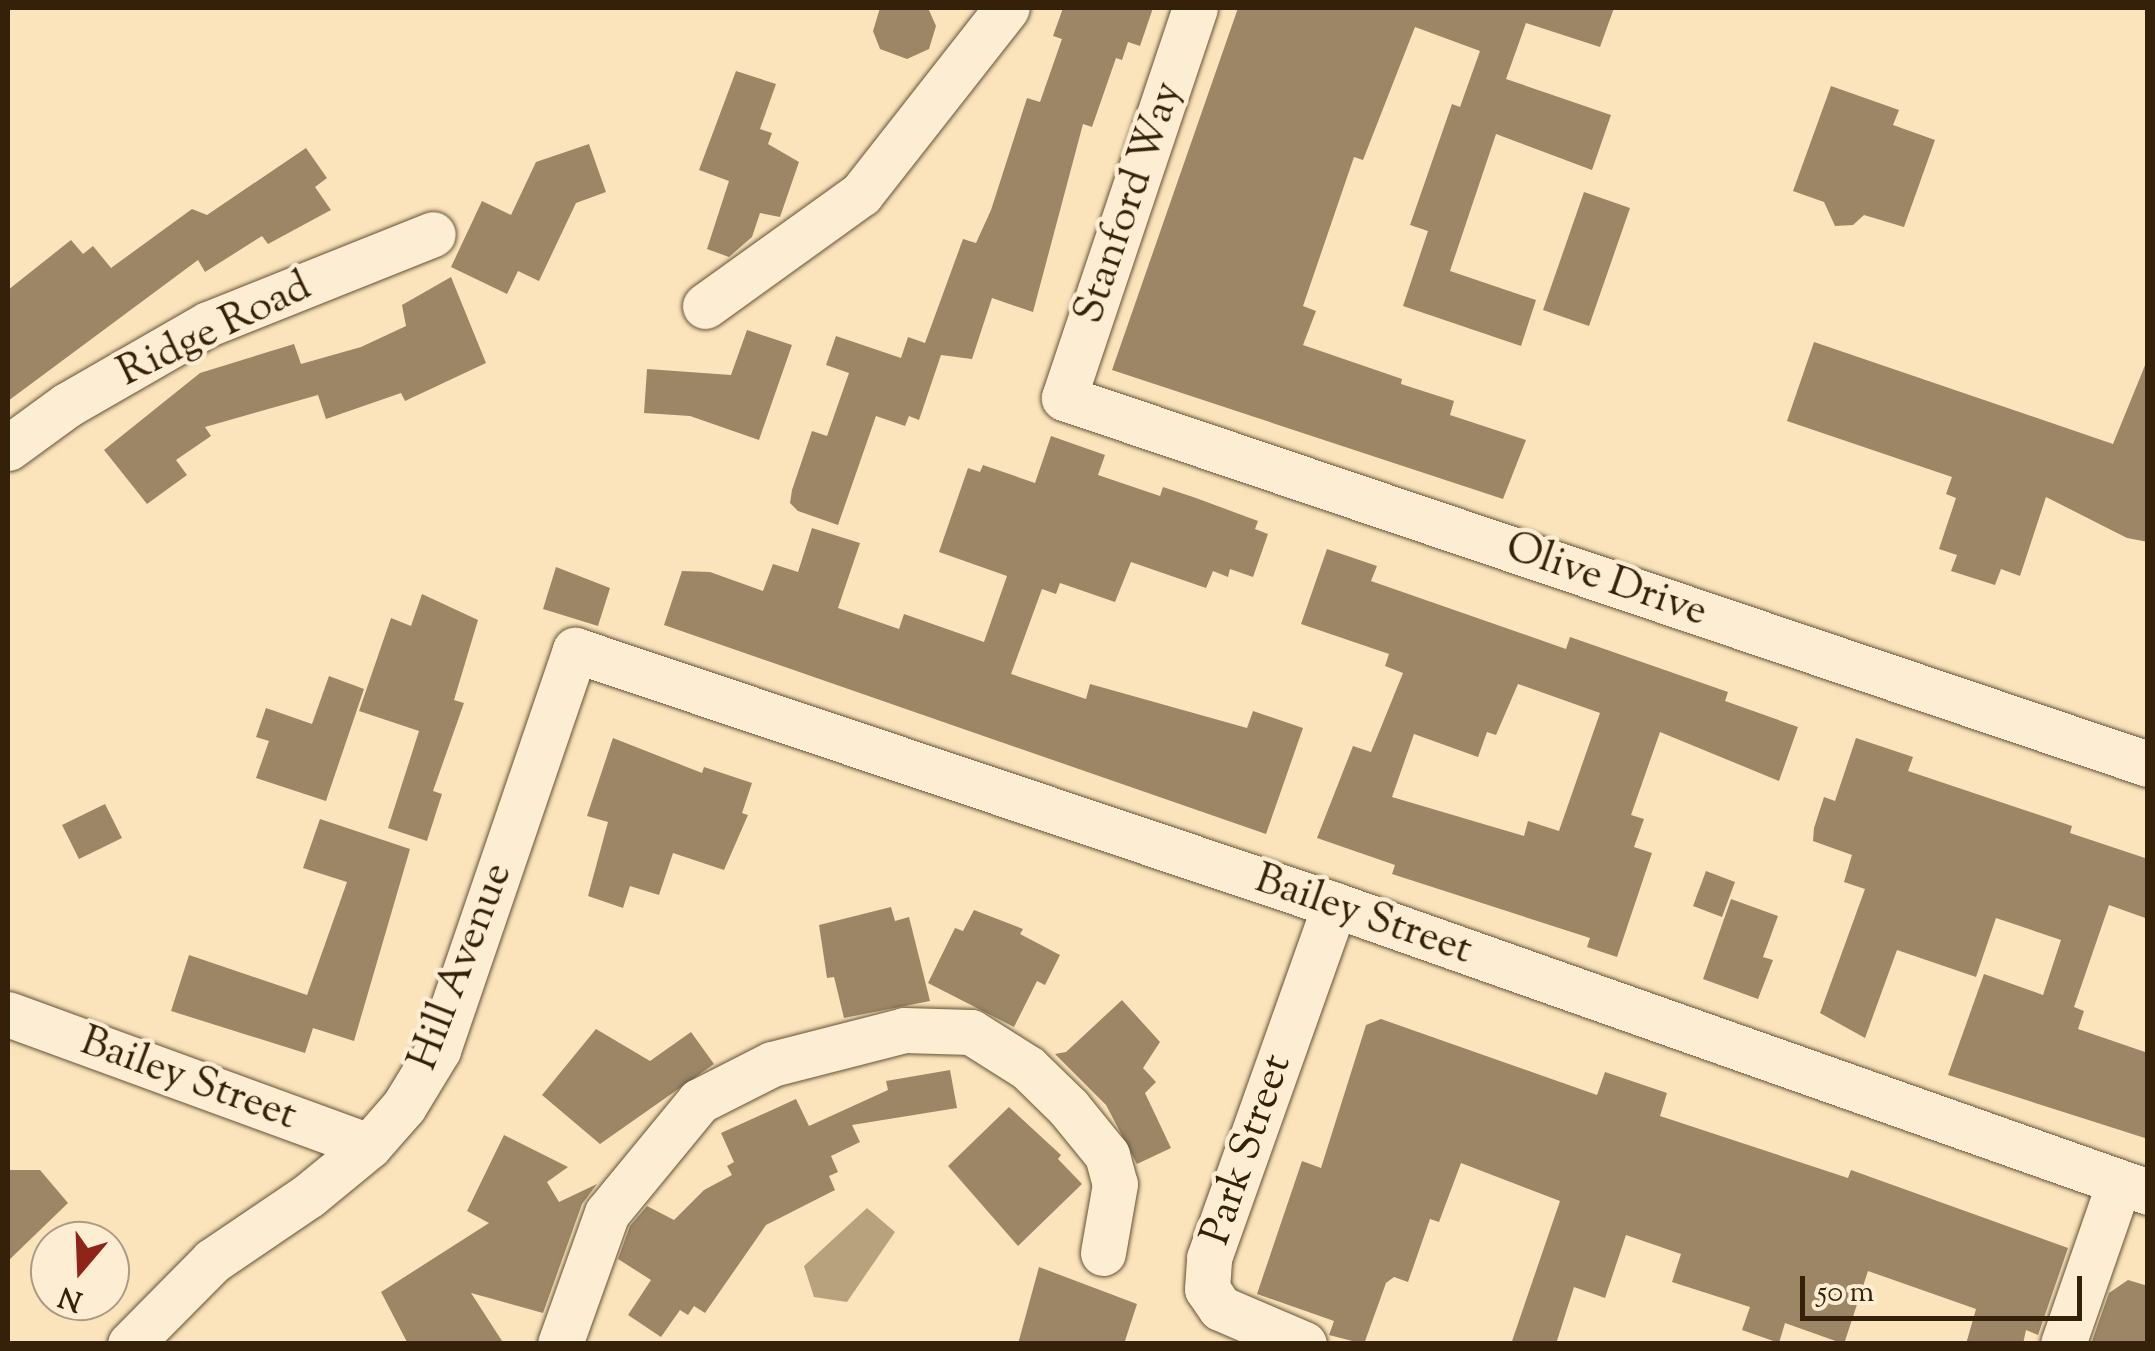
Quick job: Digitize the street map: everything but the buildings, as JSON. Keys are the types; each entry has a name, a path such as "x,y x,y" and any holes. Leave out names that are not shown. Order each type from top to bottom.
{"street":[{"path":"705,306 861,194 1007,8"},
{"name":"Stanford Way","path":"1064,398 1195,8"},
{"name":"Ridge Road","path":"8,448 67,405 208,324 432,234"},
{"name":"Olive Drive","path":"1064,398 2148,764"},
{"name":"Bailey Street","path":"575,650 1335,905 2133,1188"},
{"name":"Hill Avenue","path":"130,1344 212,1260 369,1146 438,1050 575,650"},
{"name":"Park Street","path":"1304,1344 1220,1308 1207,1289 1209,1258 1335,905"},
{"name":"Bailey Street","path":"8,1014 369,1146"},
{"path":"560,1344 607,1213 699,1101 772,1064 904,1030 971,1032 1028,1068 1068,1107 1108,1155 1115,1184 1103,1253"},
{"path":"2063,1344 2133,1188"}],"shaded area":[{"path":"867,1208 895,1232 847,1302 814,1297 804,1266"}]}
